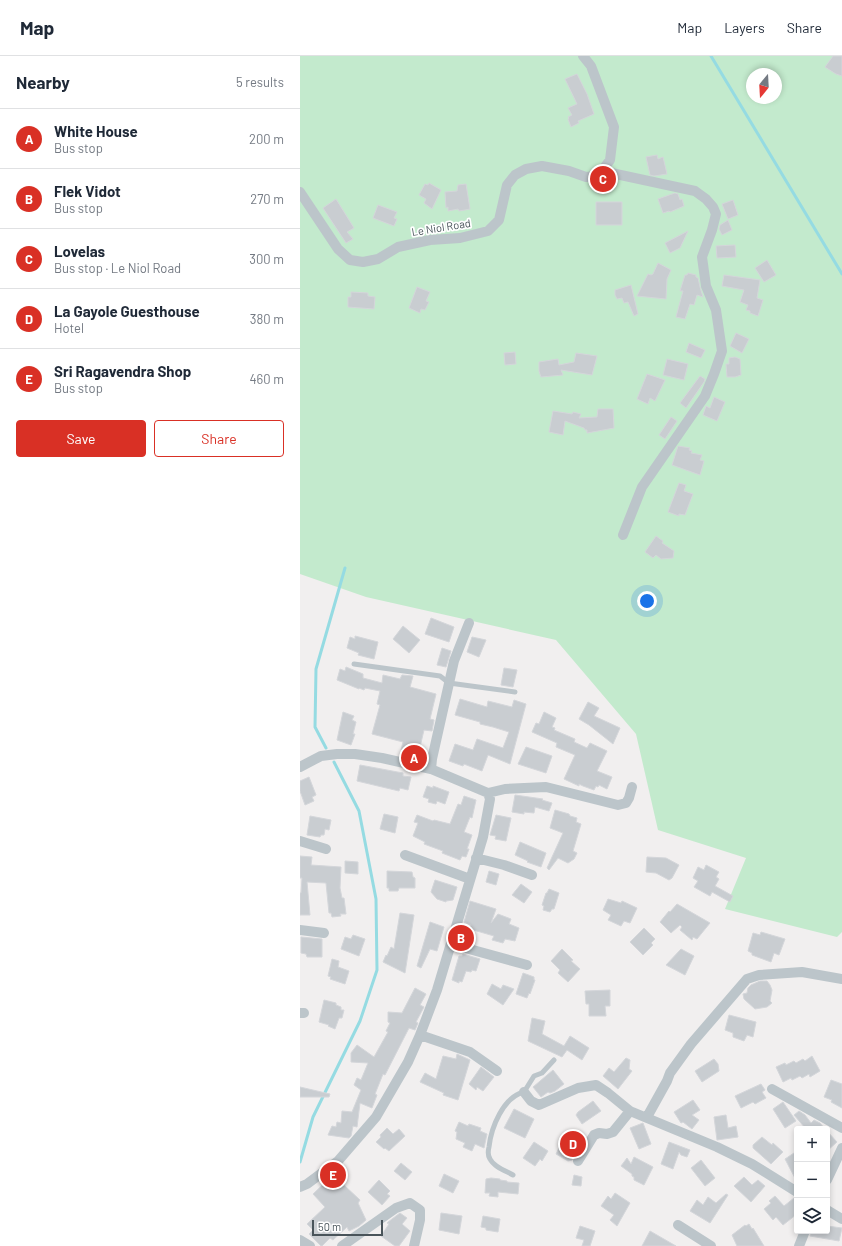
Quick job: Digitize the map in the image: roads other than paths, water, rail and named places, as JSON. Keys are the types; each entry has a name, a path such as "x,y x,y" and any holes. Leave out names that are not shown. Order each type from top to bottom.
{"street":[{"path":"583,56 591,66 614,127 610,160 602,171 695,191 713,206 716,214 702,257 706,286 716,310 722,351 705,396 642,487 623,535"},
{"name":"Le Niol Road","path":"300,192 338,249 350,260 363,262 378,259 398,247 430,240 460,238 488,231 499,220 507,185 515,175 526,169 542,166 586,177 596,176 602,171"},
{"path":"431,769 454,661 469,623"},
{"path":"300,767 322,756 355,754 382,758 431,769 488,793 505,789 546,787 618,805 626,803 632,787"},
{"path":"300,1187 307,1184 338,1161 376,1117 408,1062 437,990 452,944 483,837 490,799 488,793"},
{"path":"300,841 326,849"},
{"path":"405,855 470,879"},
{"path":"476,858 504,865 532,875"},
{"path":"300,930 324,933"},
{"path":"452,944 527,965"},
{"path":"647,1117 670,1073 691,1044 747,979 759,975 802,972 842,979"},
{"path":"420,1035 470,1052 497,1071"},
{"path":"524,1092 531,1101 539,1105 578,1088 596,1085 608,1092 630,1111 717,1147 752,1164 794,1190"},
{"path":"772,1089 842,1128"},
{"path":"578,1161 594,1135 613,1132 630,1111"},
{"path":"830,1174 842,1148"},
{"path":"342,1246 396,1208 410,1203 420,1210 420,1220 414,1246"},
{"path":"830,1212 842,1219"},
{"path":"678,1225 711,1246"},
{"path":"799,1246 804,1234"},
{"path":"300,1240 310,1246"}],"lane":[{"path":"354,664 440,676 449,683 515,692"},
{"path":"513,1175 494,1164 489,1158 489,1141 496,1118 506,1105 518,1094 524,1092 534,1076 542,1073 554,1060"}],"waterway":[{"path":"711,56 842,274"},
{"path":"326,748 315,727 316,669 345,568"},
{"path":"300,1162 313,1117 360,1021 377,970 376,899 359,811 334,762"}],"place":[{"name":"Lovelas","path":"603,179"},
{"name":"White House","path":"414,758"},
{"name":"Flek Vidot","path":"461,938"},
{"name":"La Gayole Guesthouse","path":"573,1144"},
{"name":"Sri Ragavendra Shop","path":"333,1175"}]}
